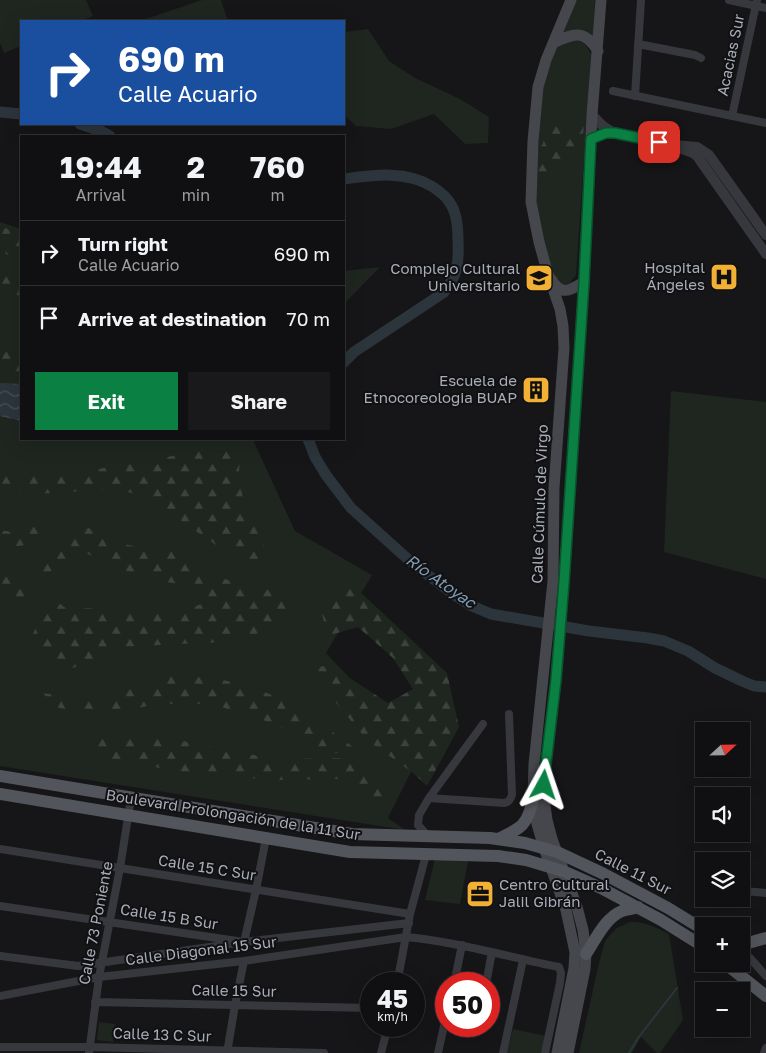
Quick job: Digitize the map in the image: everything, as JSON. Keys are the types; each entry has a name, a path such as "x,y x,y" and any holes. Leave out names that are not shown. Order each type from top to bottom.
{"main road":[{"name":"Calle Cúmulo de Virgo","path":"557,1053 574,968 575,952 566,910 537,824 533,800 534,764 552,581 554,488 564,348 560,309 539,242 531,202 533,141 538,87 546,60 571,0"},
{"name":"Calle Cúmulo de Virgo","path":"568,1053 585,969 586,954 583,930 577,907 547,820 544,798 564,582 584,282 592,115 601,0"},
{"path":"553,43 576,34 592,41 598,51"},
{"path":"547,271 554,284 564,291 571,290 584,282"},
{"path":"562,380 566,406 575,407"},
{"name":"Boulevard Prolongación de la 11 Sur","path":"0,776 352,834 498,839 544,848"},
{"name":"Boulevard Prolongación de la 11 Sur","path":"0,794 350,852 498,856 526,860 550,867"},
{"path":"498,839 522,827 527,820 533,800"},
{"name":"Calle 11 Sur","path":"544,848 604,874 695,924"},
{"name":"Calle 11 Sur","path":"550,867 563,871 638,907 695,941"},
{"path":"600,888 604,874"},
{"path":"586,954 609,920 621,912 638,907"},
{"path":"750,943 766,938"},
{"path":"736,972 766,996"}],"street":[{"path":"635,96 641,0"},
{"path":"729,0 756,3 766,8"},
{"name":"Acacias Sur","path":"732,116 756,3"},
{"path":"638,44 701,58"},
{"path":"613,91 766,123"},
{"path":"592,115 603,126 615,133"},
{"path":"591,139 606,133 615,133 674,145 697,147 710,155 766,235"},
{"path":"674,145 697,156 766,254"},
{"path":"429,798 508,802 512,795 509,714"},
{"path":"428,836 418,825 419,815 429,798 483,724"},
{"name":"Calle 73 Poniente","path":"89,1050 99,977 131,798"},
{"path":"244,942 266,838"},
{"name":"Calle 15 C Sur","path":"0,849 256,890 409,918"},
{"path":"399,972 409,918 426,855"},
{"path":"750,891 766,892"},
{"name":"Calle 15 B Sur","path":"0,906 244,942"},
{"name":"Calle Diagonal 15 Sur","path":"0,956 73,966 409,918"},
{"name":"Calle Diagonal 15 Sur","path":"0,996 99,977 244,960 406,936 433,939 559,967 561,973 560,982 545,1053"},
{"path":"456,972 462,945"},
{"path":"488,972 492,952"},
{"path":"750,958 766,976"},
{"path":"227,1052 244,960"},
{"path":"503,1053 523,960"},
{"name":"Calle 15 Sur","path":"95,1002 360,1008"},
{"path":"381,1053 385,1037"},
{"path":"438,1053 442,1037"},
{"name":"Calle 13 C Sur","path":"0,1047 324,1053"},
{"path":"764,1053 766,1048"}],"green space":[{"path":"0,0 86,0 93,16 83,20 20,20 20,46 4,53 0,43"},
{"path":"202,0 221,0 228,20 143,20"},
{"path":"576,0 595,0 593,37 568,31 564,32"},
{"path":"368,29 389,61 415,78 460,99 489,117 488,143 465,144 434,114 391,129 356,126 345,116 345,32"},
{"path":"569,39 583,43 591,54 576,275 570,283 563,285 553,278 537,214 536,198 538,130 544,81 556,48"},
{"path":"559,122 563,124 581,123 584,125 583,135 576,147 565,154 562,165 540,177 540,147 543,142 545,127 547,125 552,127"},
{"path":"0,222 20,229 20,440 255,440 295,531 372,575 326,653 383,713 418,758 388,818 405,830 0,766"},
{"path":"0,226 20,234 20,261 0,251"},
{"path":"380,267 345,303 345,271"},
{"path":"0,273 20,275 20,296 0,294"},
{"path":"0,346 20,347 20,374 0,369"},
{"path":"671,391 766,402 766,579 664,552"},
{"path":"211,447 241,447 239,472 244,507 263,536 265,557 242,563 147,497 116,489 36,494 0,484 0,468 44,478 159,459"},
{"path":"75,522 128,545 172,552 224,579 273,591 299,611 254,635 221,642 119,647 73,668 40,660 32,636 50,596 64,607 179,613 204,603 195,586 166,582 115,568 86,553 57,573 41,573 55,549"},
{"path":"29,525 45,531 26,545 0,548 0,530 12,532"},
{"path":"0,576 8,577 38,592 21,603 0,600"},
{"path":"344,577 447,673 459,727 427,786 412,772 367,740 308,669 330,665 388,703 413,689 393,658 358,627 327,636 322,613"},
{"path":"180,674 241,683 295,704 357,750 331,754 275,724 212,704 158,704 105,714 59,708 42,693 95,700"},
{"path":"79,736 178,740 274,759 350,758 381,775 391,799 382,816 362,790 337,779 273,780 185,772 100,758"},
{"path":"435,859 468,861 460,904 425,900"},
{"path":"630,922 646,924 669,934 683,1020 660,1053 657,1053 641,1037 632,1053 579,1053 605,941 617,928"},
{"path":"99,1022 115,1024 113,1042 97,1040"},
{"path":"513,1029 546,1036 543,1053 507,1053"}],"water":[{"path":"0,383 20,384 20,421 0,416"}],"waterway":[{"name":"Río Atoyac","path":"0,112 20,114"},
{"name":"Río Atoyac","path":"83,125 108,135"},
{"name":"Río Atoyac","path":"345,179 378,175 401,176 412,178 433,187 446,198 454,211 458,248 458,262 455,275 443,293 354,352 345,361"},
{"name":"Río Atoyac","path":"308,440 315,457 326,475 351,508 411,562 472,606 491,614 589,631 664,641 688,651 715,668 742,681 754,686 766,687"},
{"path":"629,1053 638,1038 677,988"}],"place":[{"name":"Hospital Ángeles","path":"724,277"},
{"name":"Complejo Cultural Universitario","path":"539,278"},
{"name":"Escuela de Etnocoreologia BUAP","path":"536,390"},
{"name":"Centro Cultural Jalil Gibrán","path":"480,894"}],"route":[{"path":"544,785 556,680 564,582 584,282 591,139 606,133 615,133 659,142"}]}
